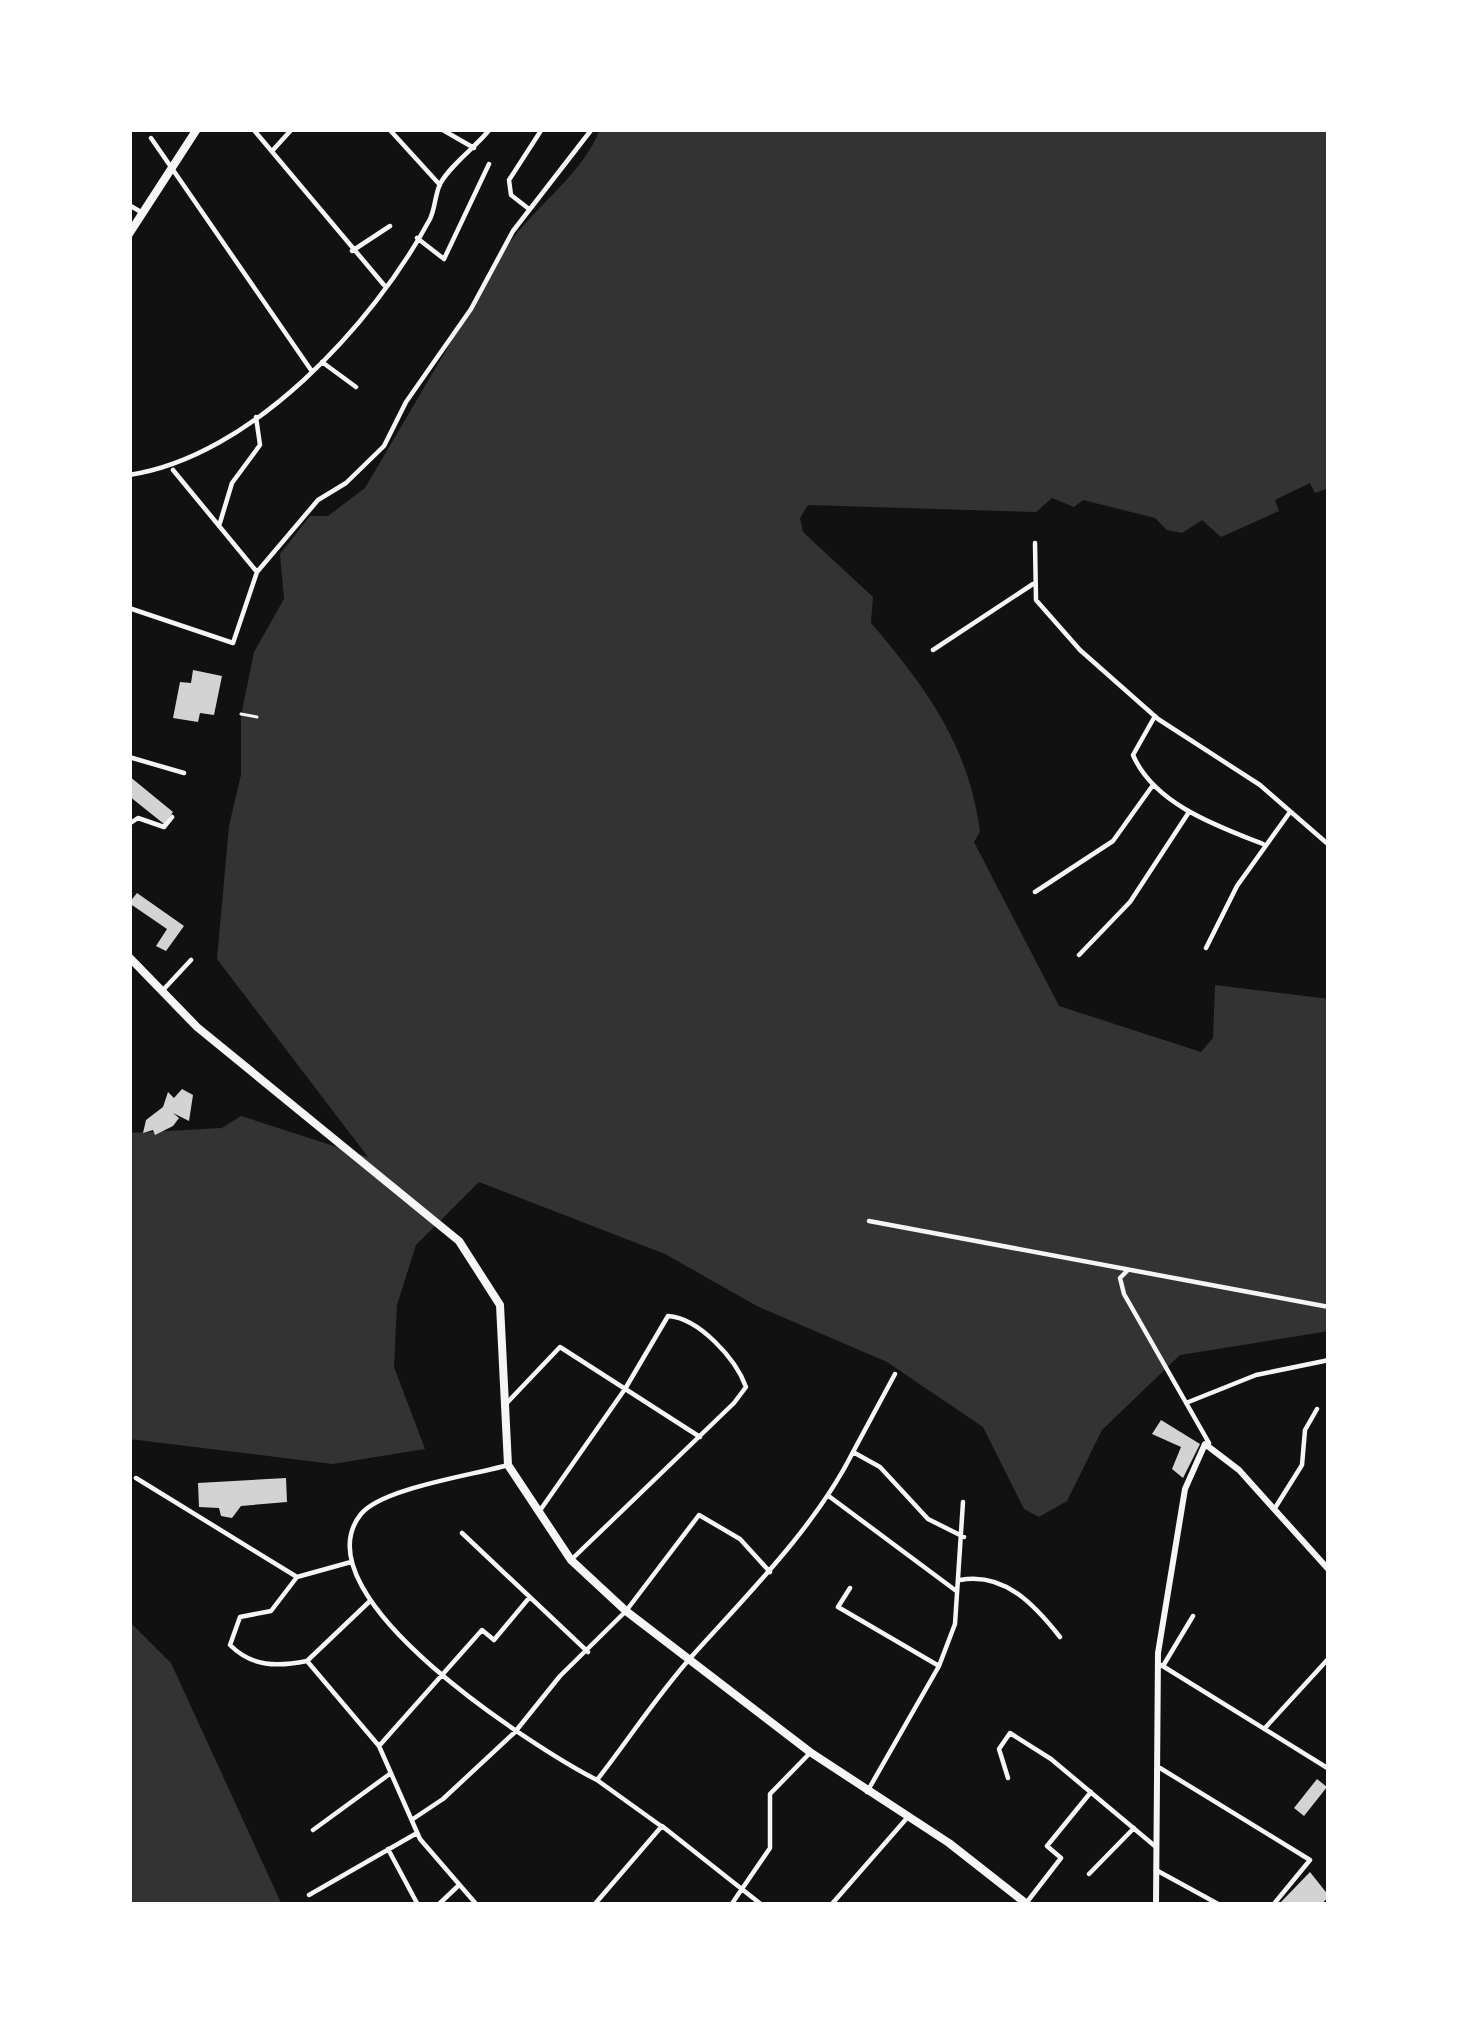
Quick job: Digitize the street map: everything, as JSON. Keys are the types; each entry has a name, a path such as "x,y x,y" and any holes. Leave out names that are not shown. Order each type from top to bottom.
{"main road":[{"path":"129,234 197,129"},
{"path":"129,957 160,993 459,1241 500,1305 508,1465 571,1560 626,1611 810,1752 949,1843 1027,1904"}],"street":[{"path":"253,129 386,287"},
{"path":"272,150 292,129"},
{"path":"388,129 440,185"},
{"path":"441,129 474,148"},
{"path":"529,209 511,195 509,180 542,129"},
{"path":"129,608 233,643 257,572 318,500 346,483 384,446 529,209 592,129"},
{"path":"129,475 172,469 256,416 322,362 386,287 431,217 440,185 485,131"},
{"path":"152,138 312,371"},
{"path":"417,238 444,259 489,164"},
{"path":"129,205 141,212"},
{"path":"352,251 390,226"},
{"path":"322,362 356,387"},
{"path":"219,526 232,483 260,445 256,416"},
{"path":"172,469 257,572"},
{"path":"1035,543 1036,600 1080,650 1155,716 1291,812 1329,845"},
{"path":"933,650 1033,584"},
{"path":"1155,716 1132,755 1154,784 1189,812 1263,844"},
{"path":"129,757 184,773"},
{"path":"1036,892 1113,841 1154,784"},
{"path":"1078,955 1130,902 1189,812"},
{"path":"1206,948 1263,844 1291,812"},
{"path":"129,824 138,818 164,827 172,817"},
{"path":"160,993 191,960"},
{"path":"869,1221 1329,1307"},
{"path":"1127,1271 1120,1278 1124,1294 1209,1443 1329,1570"},
{"path":"539,1511 625,1389 668,1316 684,1318 716,1344 746,1387 571,1560"},
{"path":"503,1407 560,1347 700,1437"},
{"path":"1184,1403 1256,1375 1329,1360"},
{"path":"597,1780 689,1660 770,1572 828,1496 895,1374"},
{"path":"1275,1508 1302,1465 1305,1430 1317,1409"},
{"path":"1156,1905 1160,1665 1186,1489 1209,1443"},
{"path":"853,1452 880,1467 928,1519 964,1537"},
{"path":"508,1465 383,1498 362,1513 349,1540 351,1562 370,1601 445,1675 515,1732 597,1780 762,1905"},
{"path":"136,1478 297,1577"},
{"path":"828,1496 955,1590"},
{"path":"867,1792 939,1666 955,1624 964,1502"},
{"path":"413,1819 443,1799 515,1732 560,1676 626,1611 699,1515 740,1540 770,1572"},
{"path":"462,1533 589,1652"},
{"path":"351,1562 297,1577 271,1611 240,1617 230,1645 245,1660 276,1665 307,1661 370,1601"},
{"path":"960,1580 978,1577 1011,1588 1060,1637"},
{"path":"850,1588 838,1607 939,1666"},
{"path":"379,1747 482,1630 494,1640 529,1598"},
{"path":"1160,1665 1193,1616"},
{"path":"1265,1727 1329,1658"},
{"path":"307,1661 379,1747 394,1772 417,1833 477,1905"},
{"path":"1160,1665 1329,1769"},
{"path":"1008,1778 999,1749 1010,1733 1156,1846"},
{"path":"731,1905 770,1848 770,1794 810,1752"},
{"path":"1157,1767 1310,1860 1273,1905"},
{"path":"314,1830 394,1772"},
{"path":"1027,1904 1061,1858 1047,1846 1090,1792"},
{"path":"831,1905 907,1818"},
{"path":"594,1905 662,1826"},
{"path":"1089,1874 1134,1828"},
{"path":"309,1895 417,1833"},
{"path":"388,1849 418,1905"},
{"path":"1156,1870 1220,1905"},
{"path":"438,1905 458,1886"}],"path":[{"path":"241,714 257,718"}],"shaded area":[{"path":"600,129 1329,129 1329,488 1315,493 1310,483 1275,500 1279,511 1221,537 1202,520 1182,533 1167,530 1155,518 1083,500 1074,507 1052,498 1036,512 808,505 800,518 803,532 873,597 871,623 942,719 974,801 980,832 974,842 1059,1006 1201,1052 1213,1038 1215,985 1329,999 1329,1331 1180,1355 1102,1430 1067,1501 1039,1517 1024,1509 983,1427 887,1362 757,1306 665,1254 479,1182 416,1245 397,1305 394,1367 425,1449 333,1464 129,1439 129,1133 222,1128 241,1116 368,1157 217,959 229,826 241,775 241,716 254,652 284,599 280,554 310,516 328,516 365,488 508,245 583,160"},
{"path":"129,1621 171,1663 282,1905 129,1905"}],"building":[{"path":"193,670 222,676 214,715 200,713 198,722 173,718 180,682 191,683"},
{"path":"129,776 173,812 164,824 129,796"},
{"path":"137,893 184,926 166,951 156,946 167,929 129,903"},
{"path":"182,1089 193,1095 189,1121 173,1113 179,1118 173,1126 155,1135 153,1130 143,1133 146,1120 163,1107 168,1092 174,1098"},
{"path":"1161,1420 1200,1444 1183,1478 1172,1469 1181,1447 1152,1434"},
{"path":"286,1478 287,1502 241,1506 232,1518 221,1516 219,1508 199,1507 198,1483"},
{"path":"1317,1779 1327,1787 1304,1816 1294,1808"},
{"path":"1310,1872 1329,1896 1321,1905 1281,1902"}]}
